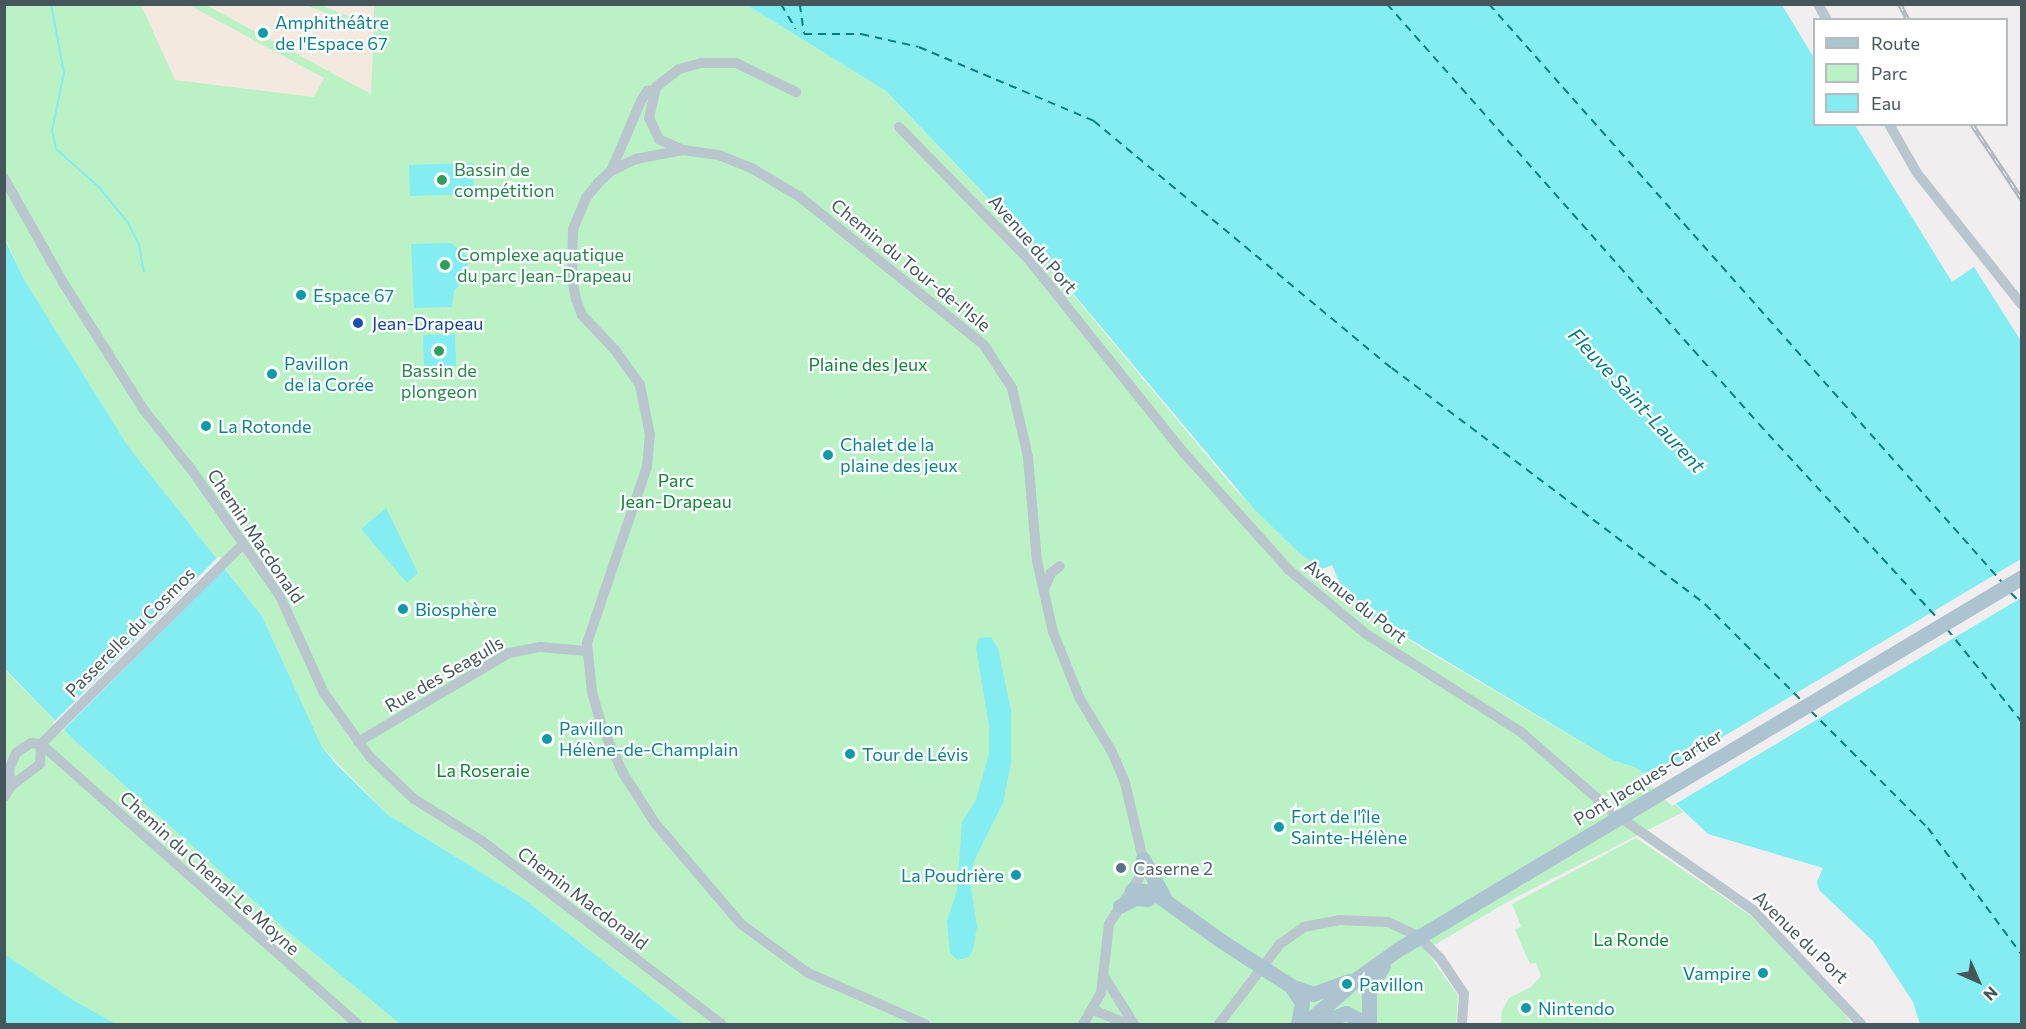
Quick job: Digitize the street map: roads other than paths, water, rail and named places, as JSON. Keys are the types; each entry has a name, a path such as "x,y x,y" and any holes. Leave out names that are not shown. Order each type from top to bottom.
{"main road":[{"name":"Pont Jacques-Cartier","path":"1305,1024 1358,978 1398,951 2022,577"},
{"path":"1143,860 1168,905"},
{"path":"1132,890 1153,892 1168,905 1291,986 1313,994 1358,978"},
{"path":"1120,906 1135,898 1168,905"},
{"path":"1368,1024 1370,985 1398,951"},
{"path":"1291,986 1302,1003 1298,1024"},
{"path":"1316,1024 1343,1013 1357,1016 1368,1024"}],"street":[{"path":"1818,4 1826,18"},
{"name":"Chemin du Tour-de-l'Isle","path":"796,92 747,66 716,61 679,69 655,90 647,92 611,171 586,198 576,220 572,279 582,315 622,358 640,385 648,420 649,444 647,467 598,600 586,651 597,711 623,774 655,823 723,905 758,939 808,973 925,1024"},
{"name":"Chemin du Tour-de-l'Isle","path":"655,90 650,111 654,132 666,144 683,150 736,160 800,197 899,274 993,355 1020,408 1036,561 1043,591 1069,674 1125,783 1143,860"},
{"path":"1890,126 1917,173 2022,304"},
{"name":"Avenue du Port","path":"899,127 1030,261 1184,453 1289,570 1366,634 1521,732 1614,813 1753,910 1861,1024"},
{"name":"Chemin du Tour-de-l'Isle","path":"611,171 645,156 683,150"},
{"name":"Chemin Macdonald","path":"4,178 64,284 144,410 191,469 286,607 324,693 358,742 405,792 482,841 721,1024"},
{"name":"Passerelle du Cosmos","path":"45,740 243,544"},
{"path":"1036,561 1060,566 1046,581 1043,591"},
{"name":"Rue des Seagulls","path":"358,742 509,653 540,647 586,651"},
{"path":"4,797 9,770 16,753 31,743 45,740 40,764 8,785"},
{"name":"Chemin du Chenal-Le Moyne","path":"45,740 358,1024"},
{"path":"1109,924 1140,878 1143,860"},
{"path":"1083,1024 1093,1010 1104,975 1109,924 1114,903 1132,890"},
{"path":"1219,1024 1280,944 1304,927 1339,920 1388,922 1418,936 1440,958 1464,993 1462,1024"},
{"path":"1104,975 1113,997 1134,1024"},
{"path":"1093,1010 1127,1024"}],"water":[{"name":"Fleuve Saint-Laurent","path":"747,5 1782,5 1813,56 1813,126 1856,126 1952,282 1974,267 2021,341 2021,1024 1920,1024 1913,1002 1873,941 1819,890 1817,882 1823,868 1708,834 1639,769 1612,760 1378,620 1340,584 1332,565 1322,569 1299,553 1253,508 1030,242 886,91"},
{"name":"Bassin de compétition","path":"473,163 474,194 410,196 409,165"},
{"path":"4,238 25,281 128,446 262,616 322,747 336,764 388,815 524,899 684,1024 400,1024 286,930 76,742 5,669"},
{"path":"451,243 466,255 468,263 465,278 454,291 452,307 414,308 411,244"},
{"name":"Bassin de plongeon","path":"455,334 456,366 424,367 423,335"},
{"path":"386,508 418,573 407,583 361,529"},
{"path":"991,637 998,648 1011,710 1011,763 1003,803 974,861 970,881 977,926 973,950 969,957 958,960 950,953 947,921 957,890 962,822 976,800 989,753 989,726 976,648 979,638"},
{"path":"4,954 76,1002 116,1024 5,1024"}],"waterway":[{"path":"51,4 64,73 52,131 56,149 99,187 128,223 139,245 144,272"}],"railway":[{"path":"1900,4 1907,18"},
{"path":"1973,126 2022,199"}],"place":[{"name":"Amphithéâtre de l'Espace 67","path":"263,33"},
{"name":"Bassin de compétition","path":"442,180"},
{"name":"Complexe aquatique du parc Jean-Drapeau","path":"445,265"},
{"name":"Espace 67","path":"301,295"},
{"name":"Jean-Drapeau","path":"358,323"},
{"name":"Bassin de plongeon","path":"439,351"},
{"name":"Pavillon de la Corée","path":"272,374"},
{"name":"La Rotonde","path":"206,426"},
{"name":"Chalet de la plaine des jeux","path":"828,455"},
{"name":"Biosphère","path":"403,609"},
{"name":"Pavillon Hélène-de-Champlain","path":"547,739"},
{"name":"Tour de Lévis","path":"850,754"},
{"name":"Fort de l'île Sainte-Hélène","path":"1279,827"},
{"name":"Caserne 2","path":"1121,868"},
{"name":"La Poudrière","path":"1016,875"},
{"name":"Vampire","path":"1763,973"},
{"name":"Pavillon","path":"1347,984"},
{"name":"Nintendo","path":"1526,1008"}],"park label":[{"name":"Plaine des Jeux","path":"868,364"},
{"name":"Parc Jean-Drapeau","path":"676,491"},
{"name":"La Roseraie","path":"483,770"},
{"name":"La Ronde","path":"1631,939"}]}
